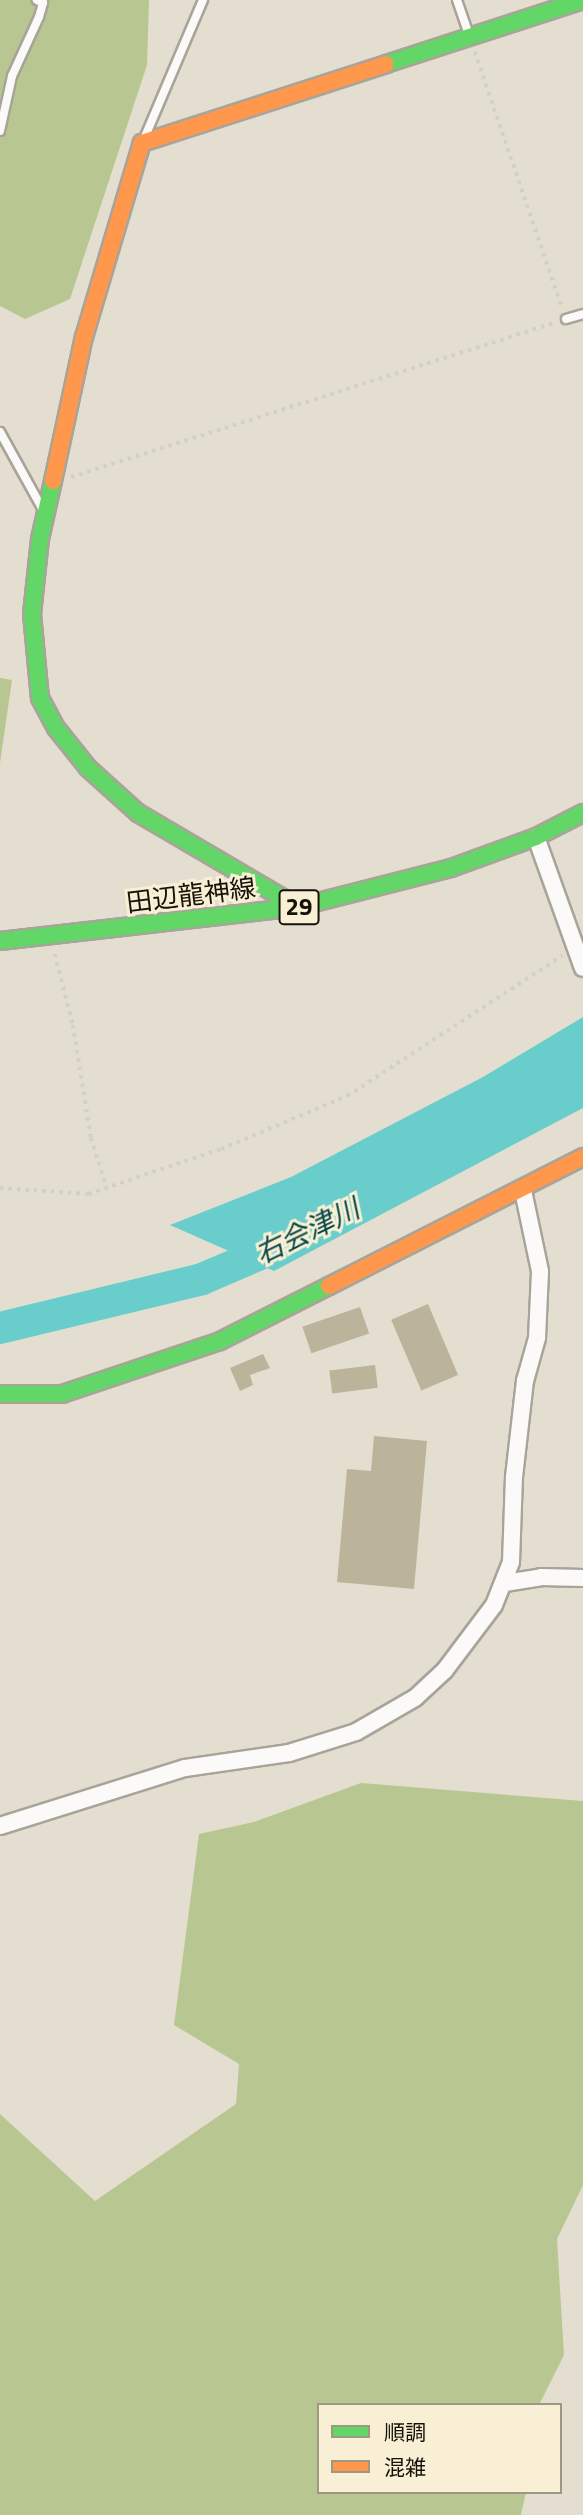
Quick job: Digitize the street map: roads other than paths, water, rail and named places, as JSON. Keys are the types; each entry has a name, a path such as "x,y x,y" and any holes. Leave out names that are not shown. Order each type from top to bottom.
{"street":[{"path":"298,907 138,813 88,768 56,728 40,698 32,614 45,514 84,337 142,143 469,34 583,0"},
{"name":"田辺龍神線","path":"0,941 298,907 451,868 536,837 583,813"},
{"path":"536,837 583,968"},
{"path":"0,1394 62,1394 220,1341 523,1190 583,1157"},
{"path":"0,1826 185,1769 289,1753 356,1732 415,1698 445,1670 477,1631 505,1583 511,1562 514,1477 525,1381 537,1338 540,1271 523,1190"},
{"path":"505,1583 541,1577 583,1578"}],"lane":[{"path":"0,131 12,76 43,3 37,0"},
{"path":"142,143 203,0"},
{"path":"457,0 469,34"},
{"path":"566,319 583,314"},
{"path":"0,432 45,514"}],"water":[{"path":"583,1017 583,1108 274,1271 170,1225 291,1177 483,1077"}],"waterway":[{"name":"右会津川","path":"0,1328 202,1279 286,1243"}]}
